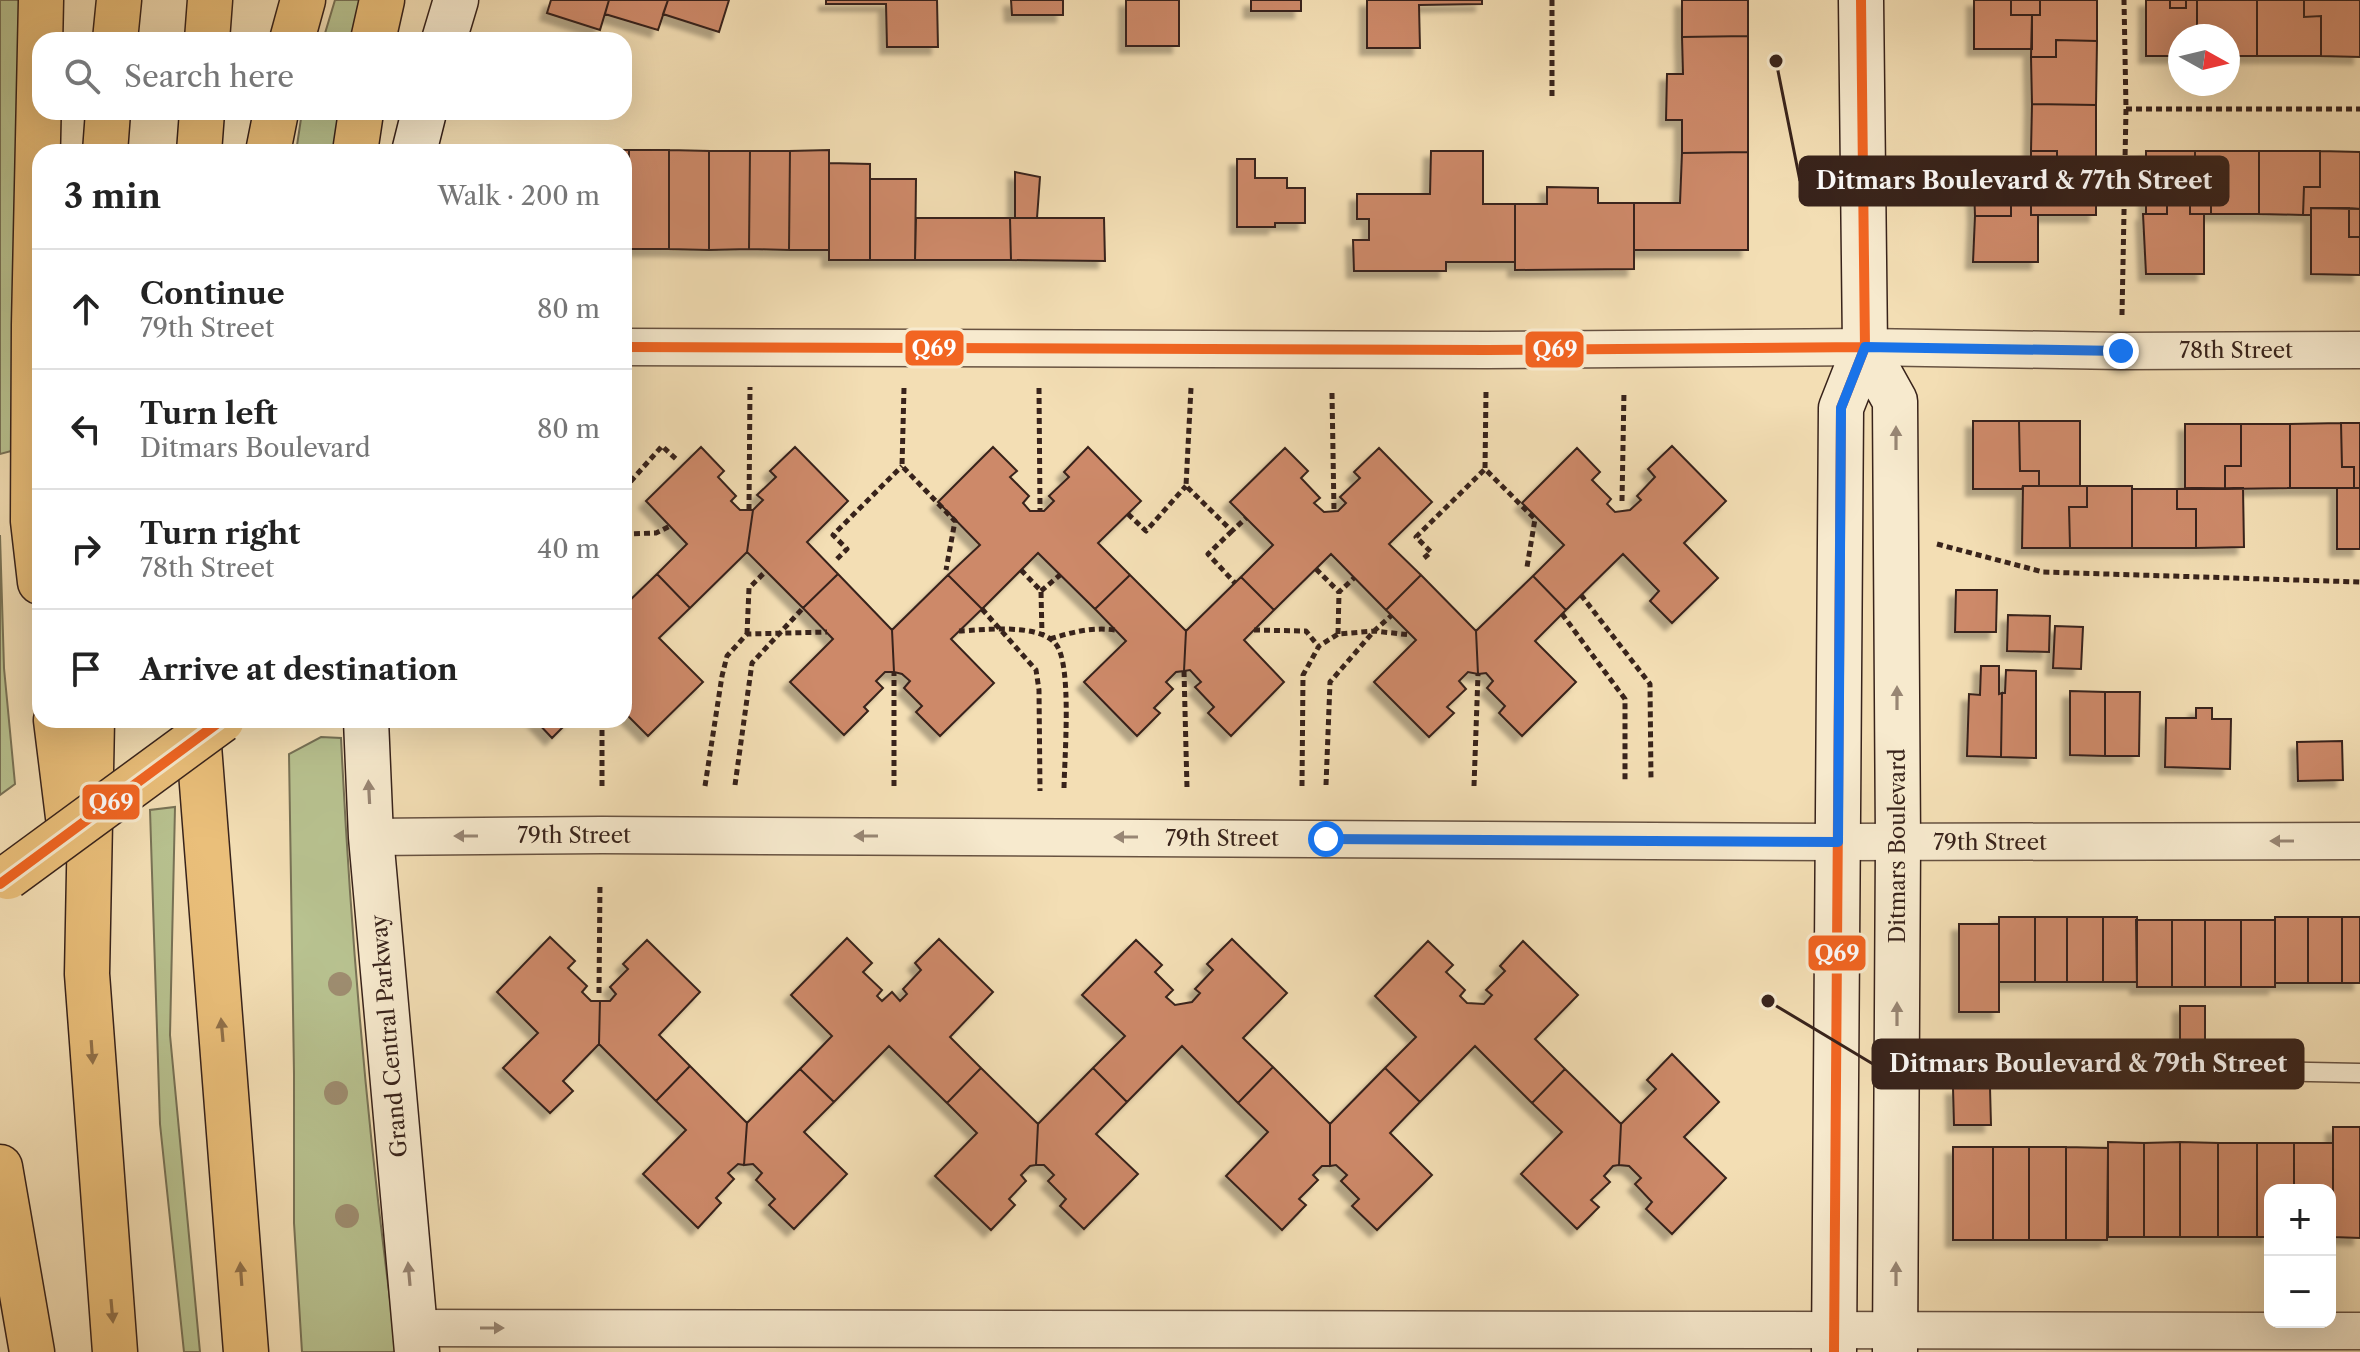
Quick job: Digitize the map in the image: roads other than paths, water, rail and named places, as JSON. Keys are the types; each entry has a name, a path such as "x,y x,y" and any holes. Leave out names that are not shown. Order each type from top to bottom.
{"main road":[{"path":"40,32 41,0"},
{"path":"116,32 119,0"},
{"path":"208,32 210,0"},
{"path":"294,32 303,0"},
{"path":"375,32 382,0"},
{"path":"39,120 39,144"},
{"path":"106,144 107,120"},
{"path":"200,144 201,120"},
{"path":"270,144 274,120"},
{"path":"356,144 360,120"},
{"path":"57,728 87,974 115,1352"},
{"path":"87,974 92,728"},
{"path":"198,728 246,1352"},
{"path":"8,877 211,728"},
{"path":"0,1167 32,1352"}],"street":[{"path":"446,32 456,0"},
{"name":"Ditmars Boulevard","path":"1835,1341 1841,408 1865,347 1861,0"},
{"path":"416,144 422,120"},
{"name":"78th Street","path":"632,347 2360,350"},
{"name":"Ditmars Boulevard","path":"1865,347 1895,401 1898,842 1896,1342"},
{"name":"Grand Central Parkway","path":"366,728 371,837 416,1340"},
{"name":"79th Street","path":"371,837 618,835 1838,842 2360,841"},
{"path":"416,1340 1896,1342 2360,1331"}],"lane":[{"path":"1897,1072 2130,1068 2360,1073"}],"place":[{"name":"Ditmars Boulevard & 77th Street","path":"1776,61"},
{"name":"Ditmars Boulevard & 79th Street","path":"1768,1001"}]}
